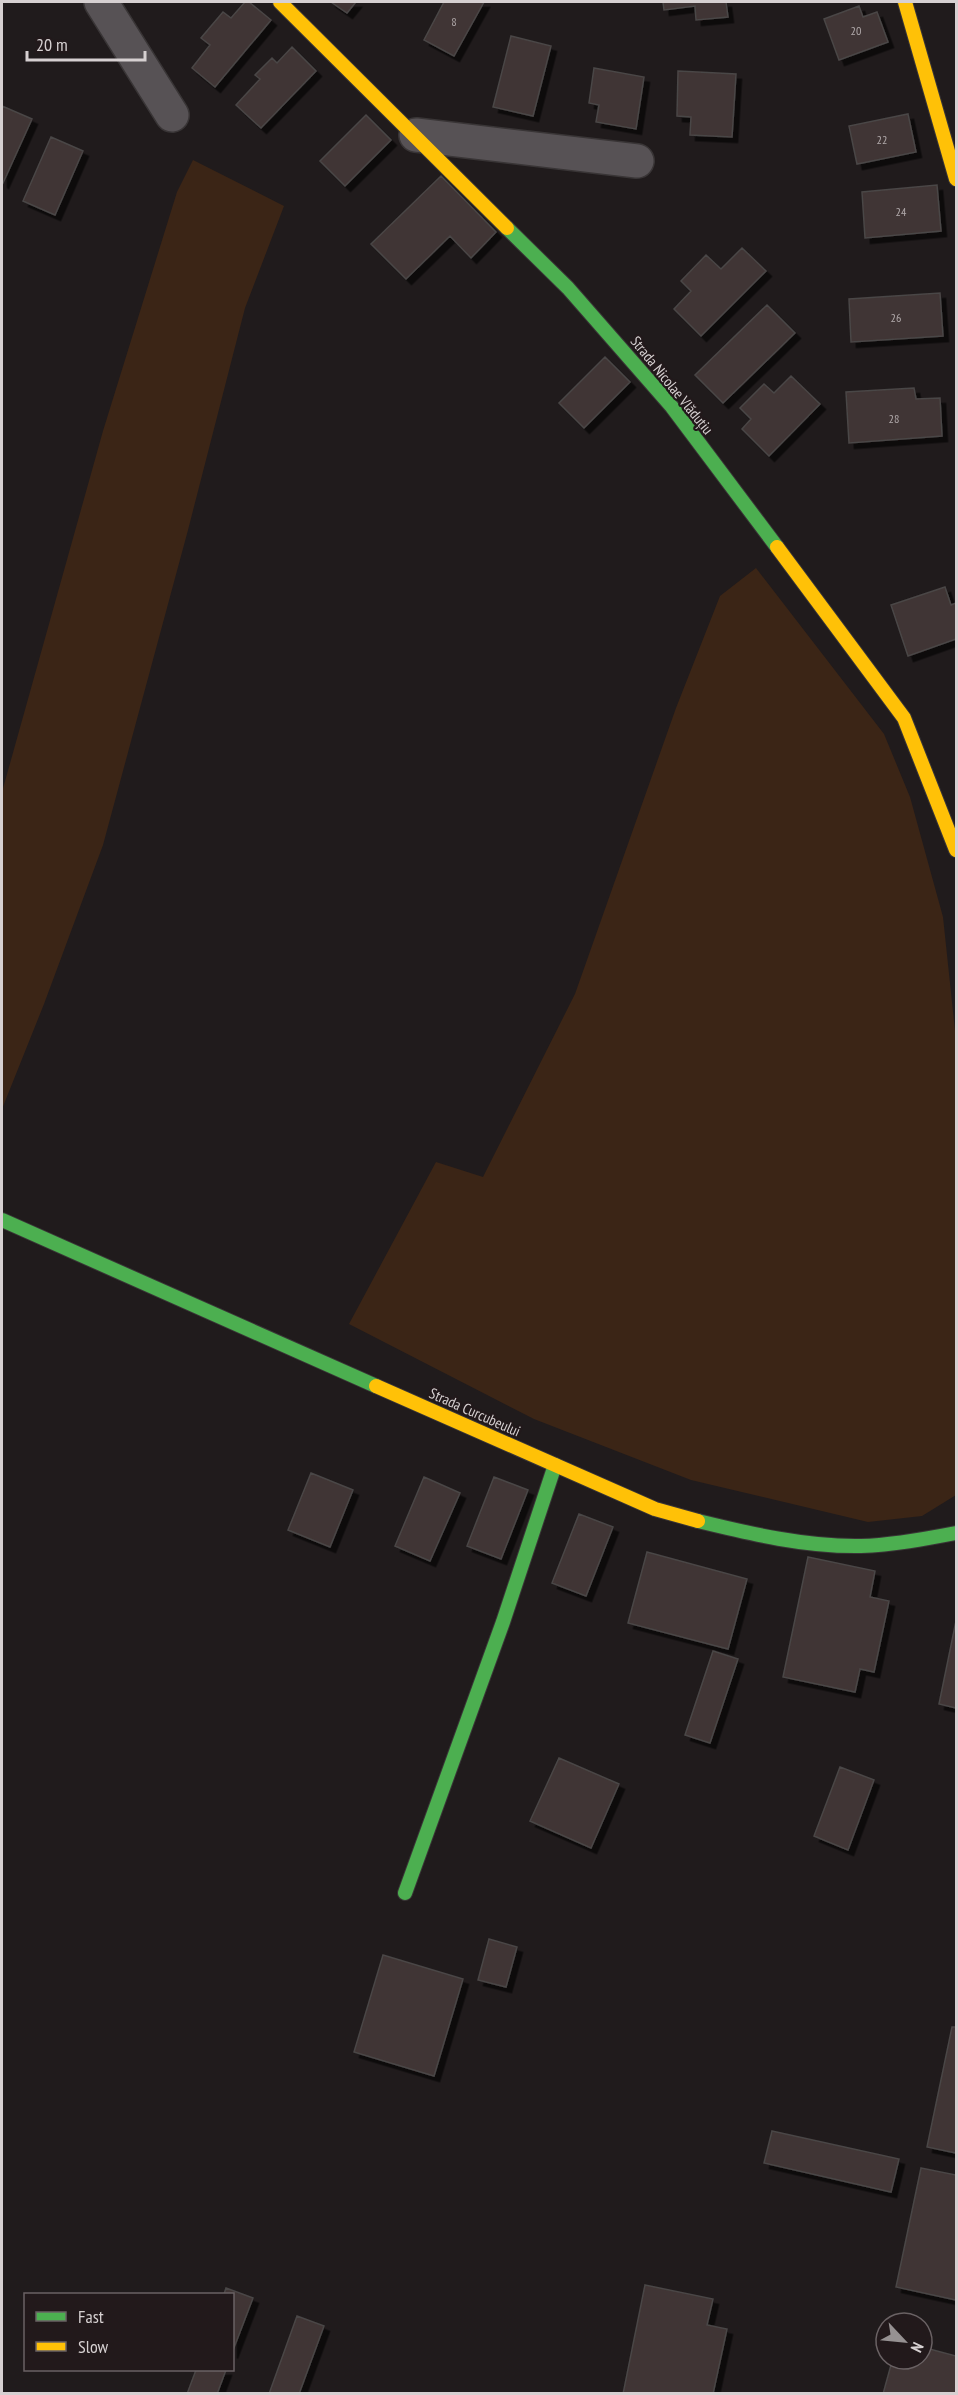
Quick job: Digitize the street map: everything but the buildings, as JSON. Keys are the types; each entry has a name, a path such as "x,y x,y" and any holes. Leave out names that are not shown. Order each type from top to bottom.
{"street":[{"path":"101,2 172,115"},
{"name":"Strada Nicolae Vlăduțiu","path":"280,2 568,288 672,407 904,718 957,850"},
{"path":"905,2 957,179"},
{"path":"416,135 637,161"},
{"name":"Strada Curcubeului","path":"2,1220 655,1509 732,1530 830,1546 904,1544 957,1533"},
{"path":"405,1893 503,1622 555,1465"}],"shaded area":[{"path":"193,160 284,206 245,308 103,845 2,1109 2,792 103,431 177,192"},
{"path":"756,568 884,734 910,797 943,917 956,1040 956,1495 922,1516 868,1522 691,1480 534,1419 349,1324 436,1162 483,1177 575,994 676,708 720,596"}],"traffic: fast":[{"path":"507,228 568,288 672,407 777,547"},
{"path":"2,1220 376,1386"},
{"path":"405,1893 503,1622 555,1465"},
{"path":"698,1521 779,1539 840,1546 885,1544 956,1533"}],"traffic: slow":[{"path":"280,2 507,228"},
{"path":"905,2 956,179"},
{"path":"777,547 904,718 956,850"},
{"path":"376,1386 655,1509 698,1521"}]}
